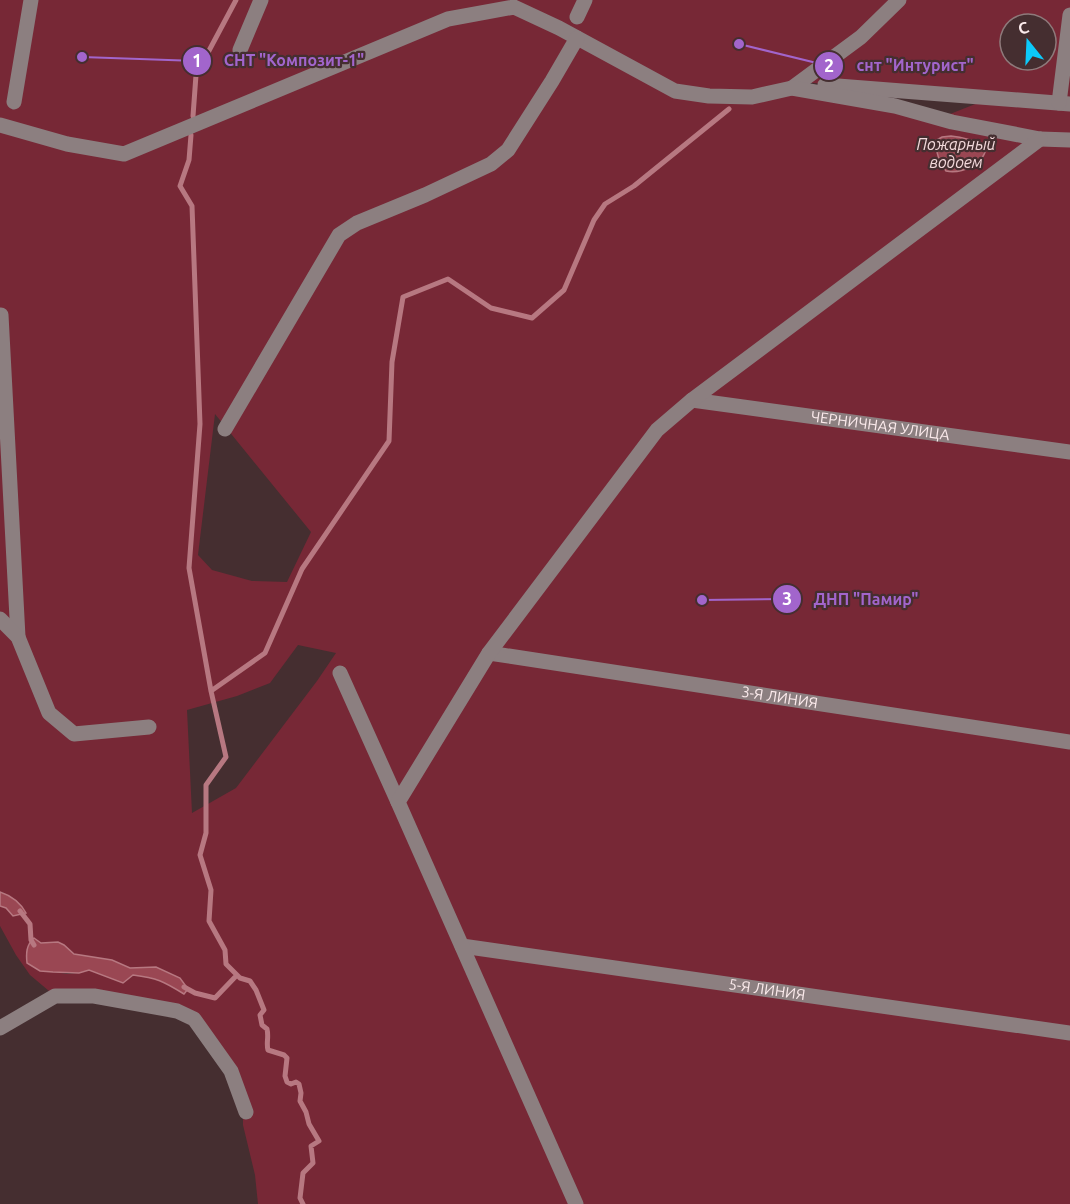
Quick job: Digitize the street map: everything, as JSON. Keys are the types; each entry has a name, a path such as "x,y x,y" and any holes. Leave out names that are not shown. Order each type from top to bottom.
{"street":[{"path":"14,102 31,0"},
{"path":"240,50 261,0"},
{"path":"578,17 585,0"},
{"path":"796,86 861,38 899,0"},
{"path":"0,125 67,144 124,154 448,19 514,7 559,28 675,91 709,96 752,98 796,86 1064,103 1070,15"},
{"path":"225,429 339,235 357,223 491,164 508,150 577,38"},
{"path":"796,86 895,106 952,122 1040,139 1070,140"},
{"path":"398,802 489,653 657,430 692,400 1040,139"},
{"path":"0,315 18,637 48,713 74,734 149,727"},
{"name":"ЧЕРНИЧНАЯ УЛИЦА","path":"692,400 1070,452"},
{"path":"0,619 18,637"},
{"name":"3-Я ЛИНИЯ","path":"489,653 1070,742"},
{"path":"340,673 576,1204"},
{"name":"5-Я ЛИНИЯ","path":"462,946 1070,1033"},
{"path":"0,1028 55,996 94,996 177,1011 194,1018 231,1071 246,1112"}],"shaded area":[{"path":"0,0 1070,0 1070,1204 258,1204 255,1175 243,1125 243,1104 194,1019 55,996 30,975 0,926 0,906 6,908 3,892 0,892","holes":["802,82 988,98 988,99 940,118","215,414 311,532 287,582 252,581 212,570 198,555","298,645 336,653 236,788 192,813 187,710 237,696 270,683","34,938 41,943 58,942 74,954 112,960 130,968 156,967 184,994 165,983 148,977 133,975 123,983 89,970 67,974 40,970 27,963 26,953"]}],"water":[{"name":"Пожарный водоем","path":"951,136 986,147 985,153 977,163 965,169 946,171 938,157 935,141"},
{"path":"0,892 15,900 26,913 13,916 6,908 0,906"},
{"path":"34,938 41,943 58,942 74,954 112,960 130,968 156,967 180,978 188,989 184,994 160,981 133,975 123,983 89,970 79,973 40,971 27,963 27,950"}],"waterway":[{"path":"193,116 196,75 236,0"},
{"path":"211,691 265,653 302,569 389,441 392,362 403,297 448,279 491,308 532,318 564,290 594,220 605,204 634,186 729,109"},
{"path":"191,135 189,160 180,186 192,206 200,424 189,568 211,691 226,757 206,785 206,833 200,855 211,890 209,921 225,950 226,964 240,978 250,981 256,990 264,1010 260,1015 262,1025 267,1029 268,1050 287,1058 285,1076 287,1082 299,1084 300,1101 319,1141 311,1146 313,1163 303,1173 300,1198 303,1204"},
{"path":"20,911 30,924 31,940 34,945"},
{"path":"184,987 195,993 215,998 237,975"}],"place":[{"name":"снт \"Интурист\"","path":"739,44"},
{"name":"СНТ \"Композит-1\"","path":"82,57"},
{"name":"ДНП \"Памир\"","path":"702,600"}]}
